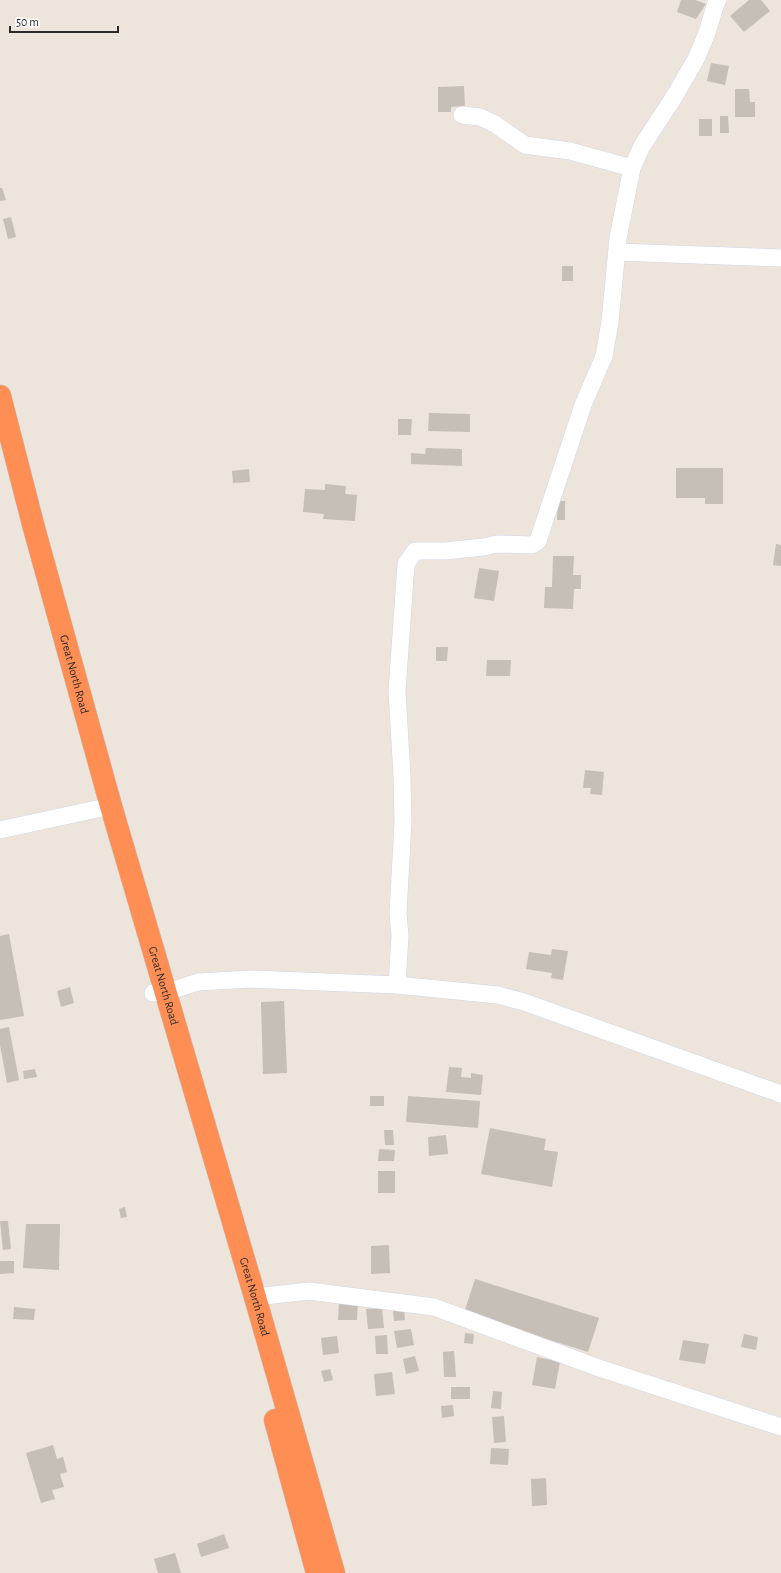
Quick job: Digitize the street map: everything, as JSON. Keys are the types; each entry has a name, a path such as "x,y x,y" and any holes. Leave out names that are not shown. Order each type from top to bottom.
{"highway":[{"name":"Great North Road","path":"0,396 106,807"},
{"name":"Great North Road","path":"0,448 160,992 255,1297 334,1573"},
{"name":"Great North Road","path":"160,992 317,1573"}],"street":[{"path":"397,985 400,936 398,913 402,822 402,776 398,691 406,564 415,551 445,551 484,547 497,544 532,545 538,541 583,405 604,356 610,322 617,252 632,168 642,146 674,97 696,59 707,34 718,0"},
{"path":"462,115 480,117 495,124 525,145 570,151 632,168"},
{"path":"617,252 781,258"},
{"path":"0,830 106,807"},
{"path":"160,992 198,982 244,979 397,985 498,995 524,1002 781,1094"},
{"path":"255,1297 309,1291 434,1307 599,1368 781,1427"}],"building":[{"path":"681,0 695,0 706,4 696,19 677,12"},
{"path":"749,0 761,0 770,11 744,32 730,16"},
{"path":"711,63 729,66 725,85 707,81"},
{"path":"464,86 465,106 451,107 451,112 438,112 438,87"},
{"path":"735,89 749,89 750,102 755,102 755,117 735,117"},
{"path":"720,116 728,116 729,133 720,133"},
{"path":"699,119 712,119 712,136 699,136"},
{"path":"0,188 2,188 6,200 0,201"},
{"path":"11,217 16,237 8,239 3,219"},
{"path":"562,266 573,266 573,281 562,281"},
{"path":"429,413 470,414 470,432 428,431"},
{"path":"398,419 412,419 411,435 398,435"},
{"path":"426,448 462,449 462,466 411,464 411,453 425,454"},
{"path":"676,468 723,468 723,504 705,504 705,498 676,498"},
{"path":"249,469 250,482 233,483 232,471"},
{"path":"325,484 346,486 345,494 357,495 355,521 323,519 324,514 303,512 305,489 325,490"},
{"path":"558,501 565,501 565,520 557,520"},
{"path":"776,544 781,545 781,566 773,565"},
{"path":"553,556 574,556 573,575 581,575 581,589 574,589 573,609 544,608 545,587 552,587"},
{"path":"479,568 499,571 494,601 474,598"},
{"path":"436,647 448,647 447,661 436,661"},
{"path":"487,660 511,660 510,676 486,676"},
{"path":"585,770 604,772 602,795 590,794 591,788 583,788"},
{"path":"9,934 24,1016 0,1020 0,936"},
{"path":"552,949 568,951 563,980 551,978 552,973 526,969 529,952 551,955"},
{"path":"70,987 74,1003 61,1007 57,991"},
{"path":"284,1001 287,1073 263,1074 261,1002"},
{"path":"9,1027 19,1080 7,1083 0,1045 0,1029"},
{"path":"449,1067 462,1068 461,1077 471,1078 471,1073 483,1075 481,1095 446,1092"},
{"path":"35,1069 37,1077 24,1079 23,1071"},
{"path":"370,1096 384,1096 384,1106 370,1106"},
{"path":"408,1096 480,1101 478,1128 406,1122"},
{"path":"490,1128 546,1139 544,1150 558,1152 552,1187 481,1174"},
{"path":"384,1130 393,1130 394,1145 385,1145"},
{"path":"446,1135 448,1154 429,1156 428,1137"},
{"path":"379,1149 395,1150 394,1161 378,1161"},
{"path":"378,1171 395,1171 395,1193 378,1193"},
{"path":"125,1207 127,1217 121,1218 119,1209"},
{"path":"0,1221 8,1221 11,1249 3,1250"},
{"path":"26,1224 60,1224 59,1270 23,1268"},
{"path":"389,1245 390,1273 371,1274 371,1246"},
{"path":"0,1261 14,1261 14,1273 0,1274"},
{"path":"475,1279 599,1318 588,1352 464,1313"},
{"path":"339,1303 358,1303 357,1320 338,1320"},
{"path":"14,1307 35,1309 34,1320 13,1319"},
{"path":"382,1308 384,1328 368,1329 366,1309"},
{"path":"404,1308 405,1320 394,1321 393,1310"},
{"path":"411,1329 414,1345 397,1348 394,1331"},
{"path":"465,1333 474,1334 473,1344 464,1343"},
{"path":"744,1334 758,1337 756,1350 741,1347"},
{"path":"387,1335 388,1354 376,1354 375,1336"},
{"path":"337,1336 339,1353 323,1355 321,1338"},
{"path":"683,1340 709,1344 705,1364 679,1360"},
{"path":"454,1351 456,1377 444,1377 443,1352"},
{"path":"415,1356 419,1371 406,1374 403,1359"},
{"path":"537,1357 560,1362 555,1389 532,1385"},
{"path":"330,1369 333,1380 324,1382 321,1371"},
{"path":"392,1372 395,1394 376,1396 374,1374"},
{"path":"451,1387 470,1387 470,1399 451,1399"},
{"path":"493,1391 502,1392 501,1409 491,1408"},
{"path":"453,1405 454,1416 442,1418 441,1406"},
{"path":"504,1416 506,1442 494,1443 492,1417"},
{"path":"53,1445 57,1459 63,1457 67,1472 60,1474 64,1487 52,1490 55,1499 41,1503 26,1453"},
{"path":"491,1448 509,1449 508,1465 490,1464"},
{"path":"546,1478 547,1505 532,1506 531,1479"},
{"path":"224,1534 229,1548 201,1557 197,1544"},
{"path":"175,1553 181,1573 158,1573 154,1559"}]}
